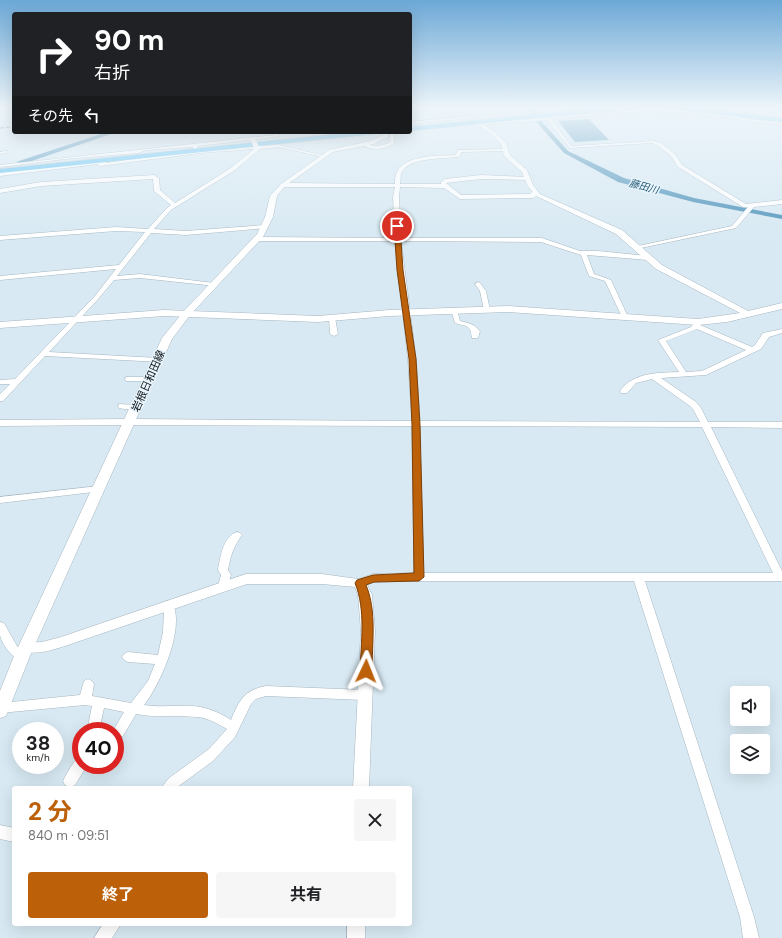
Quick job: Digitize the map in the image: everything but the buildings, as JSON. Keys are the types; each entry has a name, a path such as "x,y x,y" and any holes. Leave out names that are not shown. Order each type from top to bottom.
{"highway":[{"path":"0,170 178,152"}],"main road":[{"name":"岩根日和田線","path":"1,709 25,651 167,338 187,313 257,239 265,227 274,196 282,185 331,152"}],"street":[{"path":"0,170 136,152"},
{"path":"147,152 163,154"},
{"path":"0,399 114,278 150,230 174,205 233,169 248,152"},
{"path":"304,152 323,156"},
{"path":"419,577 416,425 412,359 398,240 396,197 400,169 407,164 420,159 458,156 459,152"},
{"path":"506,152 508,158 523,168 536,194 614,230 665,270 747,314"},
{"path":"669,152 682,168 745,206 751,208 782,202"},
{"path":"100,165 163,154"},
{"path":"0,170 163,154"},
{"path":"0,191 41,184 154,177 156,178 157,191 174,205"},
{"path":"444,186 444,181 464,178 528,179"},
{"path":"282,185 444,186 458,196 533,196 532,194 536,194"},
{"path":"638,248 731,228 737,225 751,208"},
{"path":"0,238 116,229 186,233 265,227"},
{"path":"257,239 542,240 573,252 648,258"},
{"path":"583,253 591,275 608,280 617,304 625,317"},
{"path":"0,278 122,267"},
{"path":"114,278 140,276 214,285"},
{"path":"478,284 483,292 486,310"},
{"path":"0,325 187,313 304,319 454,310 531,310 697,324 727,319 782,306"},
{"path":"454,310 457,322 472,326 476,331 475,336"},
{"path":"332,318 334,334"},
{"path":"683,373 662,340 697,324 752,350"},
{"path":"624,391 630,383 636,379 683,373 703,373 760,346 764,336 782,331"},
{"path":"42,354 158,360"},
{"path":"0,626 13,649 25,651 62,642 222,586 246,579 259,578 328,579 360,583 373,578 419,577 781,577 706,424 693,404 653,376"},
{"path":"129,379 149,379"},
{"path":"0,382 17,381"},
{"path":"122,406 136,407"},
{"path":"0,423 130,422 416,425 782,425"},
{"path":"0,500 99,489"},
{"path":"222,586 226,575 223,570 227,550 231,540 237,535"},
{"path":"638,576 747,917 751,938"},
{"path":"360,583 365,595 368,631 361,786"},
{"path":"124,724 154,681 169,627 171,614 168,605"},
{"path":"128,657 161,660"},
{"path":"85,700 88,684"},
{"path":"170,786 211,755 234,727 248,698 258,692 364,695"},
{"path":"1,709 85,700 153,712 199,712 218,718 234,727"},
{"path":"95,722 99,703"},
{"path":"70,781 74,774"},
{"path":"0,832 12,835"},
{"path":"102,938 111,926"},
{"path":"356,926 356,938"}],"waterway":[{"path":"20,162 52,152"},
{"name":"藤田川","path":"566,152 621,180 693,200 782,217"}],"route":[{"path":"366,671 368,631 365,595 360,583 373,578 419,577 416,425 412,359 400,270 397,226"}]}
